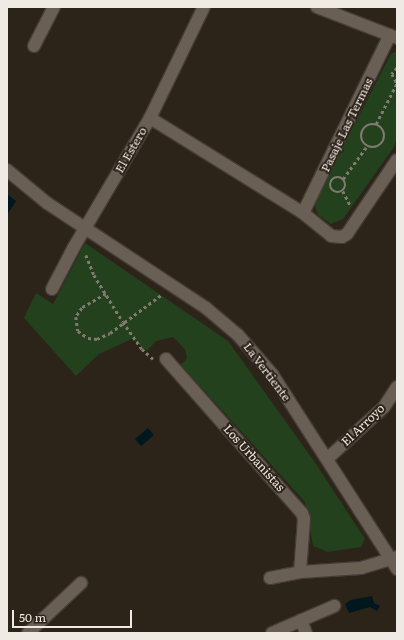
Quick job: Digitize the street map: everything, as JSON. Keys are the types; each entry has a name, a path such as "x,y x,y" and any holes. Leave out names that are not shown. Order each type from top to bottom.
{"street":[{"path":"34,46 54,7"},
{"name":"El Estero","path":"52,289 74,247 86,230 150,118 204,7"},
{"name":"Pasaje Las Termas","path":"303,213 394,37 317,7"},
{"path":"150,118 303,213 332,236 342,237 347,234 397,160"},
{"name":"La Vertiente","path":"7,170 28,189 86,230 223,321 256,354 395,562"},
{"name":"Los Urbanistas","path":"166,359 302,513 304,519 300,572"},
{"name":"El Arroyo","path":"327,459 384,407 397,387"},
{"path":"270,578 300,572 361,568 395,562"},
{"path":"28,633 81,583"},
{"path":"272,633 334,606"},
{"path":"301,620 306,633"}],"path":[{"path":"376,124 397,83 392,74 397,68"},
{"path":"376,124 383,129 384,142 378,148 366,147 361,141 362,130 368,125 376,124"},
{"path":"342,179 366,147"},
{"path":"335,178 342,179 346,186 343,191 333,192 331,182 335,178"},
{"path":"74,247 86,255 106,294 123,322 152,359"},
{"path":"106,294 82,308 76,317 78,331 88,338 97,339 110,333 172,286"}],"green space":[{"path":"397,51 397,137 394,147 343,219 331,224 318,215 314,203 391,54"},
{"path":"85,243 228,341 316,464 365,539 361,547 328,552 313,546 305,502 181,365 187,358 185,349 173,337 156,341 147,351 132,339 99,354 76,376 24,318 36,293 53,304"}],"water":[{"path":"8,195 16,201 7,215 7,196"},
{"path":"148,428 154,435 141,446 135,439"},
{"path":"372,596 374,603 380,606 377,611 370,607 349,613 345,604 351,600"}]}
